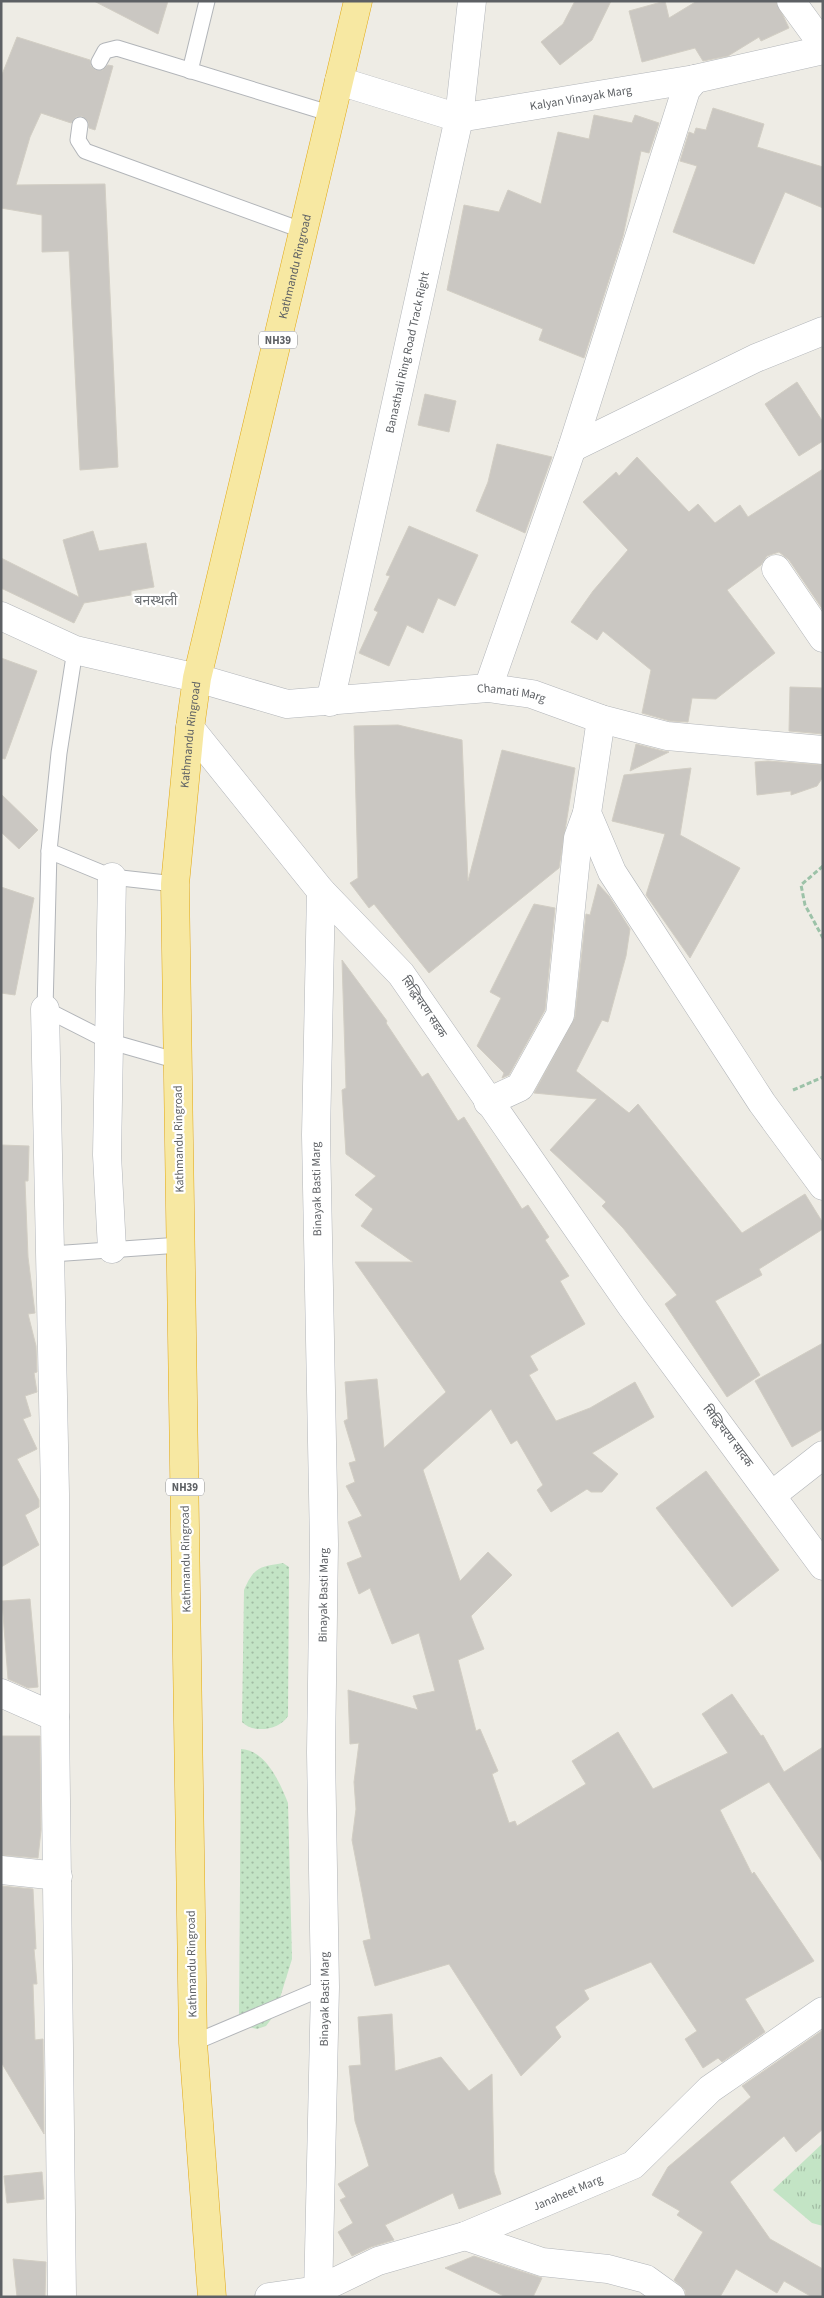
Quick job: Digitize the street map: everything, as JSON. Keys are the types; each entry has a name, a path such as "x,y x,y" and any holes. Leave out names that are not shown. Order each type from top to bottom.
{"highway":[{"name":"Kathmandu Ringroad","path":"212,2297 193,2043 190,1745 175,884 190,728 197,678 358,1"}],"street":[{"name":"Banasthali Ring Road Track Right","path":"330,702 459,118 472,1"},
{"path":"791,1 823,45"},
{"name":"Kalyan Vinayak Marg","path":"339,81 459,118 695,79 823,50"},
{"path":"488,688 572,448 686,90 695,79"},
{"path":"572,448 756,358 823,331"},
{"path":"776,569 823,638"},
{"name":"Chamati Marg","path":"1,616 75,650 197,678 287,704 488,688 532,694 601,719 667,736 823,750"},
{"path":"488,1102 520,1087 560,1015 578,838 587,813 601,719"},
{"name":"सिद्धिचरण सडक","path":"190,728 322,891 401,974 632,1307"},
{"path":"587,813 612,872 762,1103 823,1186"},
{"path":"112,877 107,1155 112,1249"},
{"name":"Binayak Basti Marg","path":"318,2294 325,1987 321,1752 324,1544 316,1135 322,891"},
{"path":"45,1008 52,1254 55,1494 54,1717 58,1876 62,2297"},
{"name":"सिद्धिचरण सादक","path":"632,1307 823,1566"},
{"path":"772,1495 823,1454"},
{"path":"1,1692 54,1717"},
{"path":"1,1870 58,1876"},
{"name":"Janaheet Marg","path":"269,2297 318,2294 378,2261 465,2236 633,2165 710,2089 823,2011"},
{"path":"465,2236 542,2262 608,2269 646,2280 671,2297"}],"lane":[{"path":"190,71 207,1"},
{"path":"99,62 104,51 116,48 332,114"},
{"path":"80,125 78,140 85,151 304,231"},
{"path":"75,650 59,753 49,851 45,1008 108,1041 178,1060"},
{"path":"49,851 112,877 175,884"},
{"path":"52,1254 180,1244"},
{"path":"193,2043 325,1987"}],"path":[{"path":"823,866 801,884 805,905 823,938"}],"green space":[{"path":"283,1563 289,1567 288,1716 279,1725 259,1729 247,1726 242,1722 244,1590 254,1572 258,1569"},
{"path":"241,1749 258,1755 265,1761 281,1786 288,1803 292,1959 275,2014 266,2026 257,2029 245,2026 239,2016"},
{"path":"823,2143 823,2226 812,2223 773,2190"}],"building":[{"path":"94,1 168,1 158,34"},
{"path":"575,1 611,1 592,40 560,65 541,42 563,24"},
{"path":"665,1 669,18 697,1 776,1 789,28 761,41 759,37 728,56 703,61 695,48 642,62 629,11"},
{"path":"17,37 90,60 91,66 95,70 103,70 108,65 113,66 95,130 89,128 88,121 82,116 76,117 71,123 41,113 30,137 16,185 105,184 118,467 80,470 69,251 42,252 42,215 1,208 1,77"},
{"path":"713,108 764,124 757,147 823,167 823,208 785,192 754,264 673,232 697,166 680,161 689,132 694,134 696,128 706,130"},
{"path":"594,115 632,123 635,115 659,123 649,153 641,151 623,236 584,358 539,340 543,329 447,290 464,205 499,212 508,190 541,204 558,132 589,139"},
{"path":"797,382 823,422 823,441 799,456 765,404"},
{"path":"425,394 456,401 449,432 418,425"},
{"path":"497,444 552,457 525,533 476,511 488,482"},
{"path":"637,457 689,512 698,504 715,523 740,505 748,517 823,469 823,610 789,560 779,552 767,556 761,565 727,590 775,653 716,699 692,698 688,722 670,721 642,713 651,670 603,631 597,640 571,622 593,591 628,550 583,502 616,472 619,476"},
{"path":"409,526 478,555 455,606 438,598 423,633 407,625 389,666 359,653 378,612 374,610 390,576 386,575"},
{"path":"93,531 99,551 146,543 154,587 131,591 131,595 84,603 74,623 1,588 1,558 79,597 63,540"},
{"path":"1,658 37,671 5,759 1,758"},
{"path":"790,687 823,688 823,734 789,731"},
{"path":"398,725 462,740 468,881 502,750 575,768 559,868 429,973 374,904 369,908 350,883 358,878 354,726"},
{"path":"636,744 663,751 669,752 630,771"},
{"path":"768,761 823,765 823,777 817,786 791,795 791,791 757,795 755,762"},
{"path":"691,768 680,835 740,868 690,958 646,895 665,834 612,821 624,775"},
{"path":"1,794 38,830 19,849 1,832"},
{"path":"598,884 609,896 630,929 626,956 608,1022 602,1020 576,1071 629,1113 638,1104 742,1233 805,1194 823,1223 823,1229 759,1269 762,1275 715,1301 760,1375 727,1397 665,1304 677,1295 623,1228 602,1206 606,1202 550,1150 597,1099 534,1093 575,1017 586,914 590,915"},
{"path":"1,887 34,898 15,995 1,993"},
{"path":"534,904 555,908 545,1010 509,1075 502,1078 504,1073 477,1046 501,998 490,992"},
{"path":"342,960 387,1021 386,1023 422,1077 428,1073 458,1121 464,1117 522,1209 528,1205 549,1237 545,1240 569,1276 560,1281 585,1324 530,1356 538,1370 529,1375 556,1421 590,1408 635,1382 654,1417 592,1453 618,1474 602,1492 591,1492 587,1489 551,1512 537,1490 543,1485 517,1440 511,1444 491,1409 423,1470 460,1581 488,1552 512,1575 471,1616 484,1649 458,1660 476,1731 480,1729 498,1771 492,1774 509,1823 515,1821 517,1826 586,1784 572,1761 618,1732 653,1789 728,1753 702,1714 732,1694 761,1736 763,1735 784,1772 823,1747 823,1863 769,1782 720,1810 752,1874 754,1872 814,1961 745,1999 765,2032 722,2062 718,2058 703,2068 685,2039 697,2031 651,1962 584,1990 589,1999 555,2027 561,2037 521,2076 449,1964 375,1986 363,1941 371,1939 352,1840 356,1809 354,1782 359,1743 350,1744 348,1690 418,1710 413,1696 435,1691 419,1633 392,1644 370,1588 359,1594 347,1563 362,1557 348,1522 362,1516 346,1486 355,1482 349,1463 356,1461 344,1421 348,1419 345,1382 377,1379 384,1448 446,1392 355,1262 413,1262 361,1226 373,1209 355,1195 376,1176 346,1154 342,1090 346,1088"},
{"path":"1,1145 29,1146 28,1181 25,1181 28,1257 35,1313 28,1314 36,1346 37,1372 34,1373 37,1392 25,1396 31,1416 23,1419 37,1449 17,1459 39,1500 39,1507 25,1515 39,1545 1,1567"},
{"path":"823,1343 823,1429 792,1447 755,1381"},
{"path":"706,1471 779,1570 732,1607 656,1508"},
{"path":"30,1599 38,1687 28,1688 8,1679 2,1601"},
{"path":"1,1736 40,1736 41,1830 38,1858 1,1855"},
{"path":"1,1886 33,1889 36,1949 34,1949 37,1984 33,1984 35,2040 43,2039 44,2134 1,2062"},
{"path":"392,2014 395,2071 441,2057 469,2091 492,2074 494,2172 501,2194 459,2209 453,2193 385,2225 394,2240 371,2247 352,2256 338,2232 353,2223 340,2200 346,2197 338,2184 369,2166 355,2121 349,2066 361,2065 358,2017"},
{"path":"823,2030 823,2129 796,2152 784,2136 730,2182 770,2239 823,2269 823,2297 812,2297 784,2281 777,2293 736,2269 720,2297 686,2297 685,2290 674,2280 703,2232 677,2215 680,2211 652,2195 668,2167 751,2097 742,2086"},
{"path":"42,2172 44,2199 7,2203 4,2176"},
{"path":"474,2256 542,2278 533,2297 506,2297 445,2268"},
{"path":"13,2259 46,2262 45,2297 17,2297"}],"district":[{"name":"बनस्थली","path":"156,601"}]}
